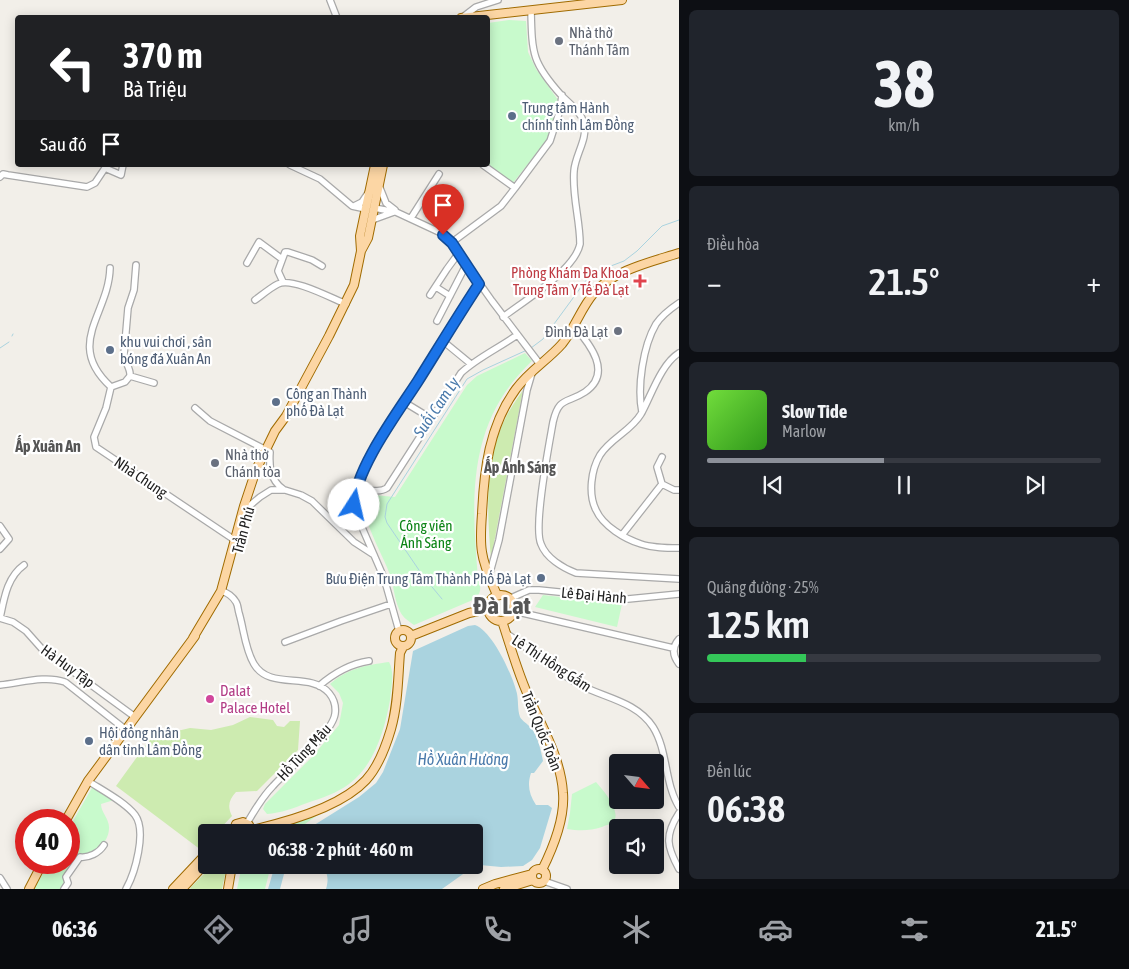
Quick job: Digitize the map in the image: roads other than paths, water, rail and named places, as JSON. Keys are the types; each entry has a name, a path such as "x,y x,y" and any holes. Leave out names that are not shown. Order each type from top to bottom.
{"main road":[{"path":"482,15 622,0"},
{"name":"Trần Phú","path":"72,809 88,781 193,638 206,624 224,591 246,507 268,451 280,433 286,416 346,304 354,285 361,251 368,238 366,209 375,167"},
{"name":"Trần Phú","path":"367,221 374,208 383,167"},
{"path":"366,209 374,208"},
{"path":"497,595 488,576 482,551 483,486 487,458 494,432 505,406 516,388 533,369 537,360 554,352 574,326 587,303 604,284 631,270 679,253"},
{"path":"497,595 511,598 514,604 514,611 510,618 498,621 491,616 488,609 490,600 497,595"},
{"path":"411,636 469,613 488,609"},
{"name":"Trần Quốc Toản","path":"502,621 527,694 546,734 562,784 562,814 542,870"},
{"path":"268,824 311,812 328,805 358,788 367,779 383,749 391,728 400,653 403,647 410,644 411,636 407,631 400,631 395,636 395,641 403,647"},
{"path":"173,889 198,862"},
{"path":"504,889 533,877 536,870 542,870 546,876 544,881 537,883 533,877"},
{"path":"182,889 198,872"},
{"path":"29,888 37,874"},
{"path":"228,889 230,874"},
{"path":"486,888 533,877"}],"street":[{"path":"330,0 336,15"},
{"path":"465,15 476,7 498,0"},
{"path":"503,316 561,271 573,259 579,248 580,239 574,174 576,160 583,140 584,124 578,113 542,73 534,57 531,10"},
{"path":"452,243 501,206 550,142 560,110 562,95"},
{"path":"0,177 3,174 87,187 95,183 105,168 120,175 122,167"},
{"path":"294,167 320,179 367,221 396,212"},
{"path":"486,167 514,188"},
{"path":"411,218 440,174"},
{"path":"380,179 383,198 396,212"},
{"path":"351,205 365,198 370,189"},
{"path":"351,205 366,209"},
{"path":"374,208 396,212 411,218 439,232 452,243 479,284 537,360"},
{"path":"247,263 259,242 282,259"},
{"path":"283,282 278,271 283,254 288,252 312,260 322,266"},
{"path":"430,295 458,254"},
{"path":"110,268 107,289 95,319 90,342 92,360 96,370 111,387 125,382 130,376 130,369 125,362 124,355 128,308 134,290 136,265"},
{"path":"437,321 466,265"},
{"path":"255,300 278,284 289,282 346,304"},
{"path":"400,631 376,556 364,534 354,509 356,486 377,446 479,284"},
{"path":"436,287 450,296"},
{"path":"642,412 640,387 650,337 656,324 664,314 679,303"},
{"path":"574,326 594,351 598,363 598,371 596,379 586,392 565,400 560,404 554,416 540,514 539,540 541,547 564,568 576,573 679,579"},
{"path":"356,486 376,491 387,488 461,373 471,364 519,337"},
{"path":"443,341 471,364"},
{"path":"679,353 667,364 637,420 613,439 601,453 597,460 592,481 595,510 604,521 622,535 652,547 679,548"},
{"path":"488,576 499,540 525,398 533,369"},
{"path":"130,376 154,383"},
{"name":"Nhà Chung","path":"111,387 106,408 94,437 96,447 236,542"},
{"path":"404,402 432,419"},
{"path":"195,408 210,421 268,451 270,469 274,481 285,490"},
{"path":"662,457 657,467 662,484 674,490 679,490"},
{"path":"622,535 662,484"},
{"path":"246,507 266,493 277,489 285,490 312,501 354,542 376,556"},
{"path":"0,526 9,539 0,548"},
{"path":"0,618 3,588 15,572 24,564"},
{"name":"Lê Đại Hành","path":"511,598 529,590 628,599 679,594"},
{"path":"224,591 236,602 248,653 256,668 271,679 305,682 319,686 335,673 351,665 368,662"},
{"path":"286,642 341,620 391,604"},
{"path":"514,611 673,648"},
{"name":"Hà Huy Tập","path":"0,618 20,626 42,649 136,717"},
{"name":"Lê Thị Hồng Gấm","path":"506,633 578,683 638,710 647,718 660,740 667,777 679,807"},
{"path":"679,639 673,648 674,658 679,664"},
{"path":"0,685 44,679 65,682 126,730"},
{"name":"Hồ Tùng Mậu","path":"252,824 260,801 331,725 335,715 335,705 332,696 327,690 319,686"},
{"path":"88,781 129,809 134,813 138,821 136,868 126,889"},
{"path":"679,813 674,821 668,846 671,857 679,869"},
{"path":"64,889 68,883 66,877 80,856 86,857 102,850 104,846"},
{"path":"0,878 7,889"},
{"path":"544,881 567,889"}],"water":[{"name":"Hồ Xuân Hương","path":"475,625 488,635 494,643 510,673 516,690 520,717 536,735 539,744 543,761 534,773 531,773 529,789 536,805 548,805 552,808 540,848 532,860 523,866 483,865 483,824 316,824 359,797 376,783 383,772 400,729 413,651 468,626"},
{"path":"272,874 284,874 280,889 268,889"},
{"name":"Hồ Xuân Hương","path":"326,874 463,874 442,889 326,889"}],"waterway":[{"name":"Suối Cam Ly","path":"531,348 543,339 587,279 595,272 624,261 662,226 679,220"},
{"path":"0,348 9,342"},
{"name":"Suối Cam Ly","path":"442,599 423,576 387,523 385,517 387,504 467,379 527,350"}],"place":[{"name":"Nhà thờ Thánh Tâm","path":"559,41"},
{"name":"Trung tâm Hành chính tỉnh Lâm Đồng","path":"512,116"},
{"name":"Phòng Khám Đa Khoa Trung Tâm Y Tế Đà Lạt","path":"640,281"},
{"name":"Đình Đà Lạt","path":"618,331"},
{"name":"khu vui chơi , sân bóng đá Xuân An","path":"110,350"},
{"name":"Công an Thành phố Đà Lạt","path":"276,402"},
{"name":"Nhà thờ Chánh tòa","path":"215,463"},
{"name":"Bưu Điện Trung Tâm Thành Phố Đà Lạt","path":"541,578"},
{"name":"Dalat Palace Hotel","path":"210,699"},
{"name":"Hội đồng nhân dân tỉnh Lâm Đồng","path":"89,741"}],"district":[{"name":"Ấp Xuân An","path":"48,446"},
{"name":"Ấp Ánh Sáng","path":"520,467"},
{"name":"Đà Lạt","path":"502,605"}],"park label":[{"name":"Công viên Ánh Sáng","path":"426,534"}]}
